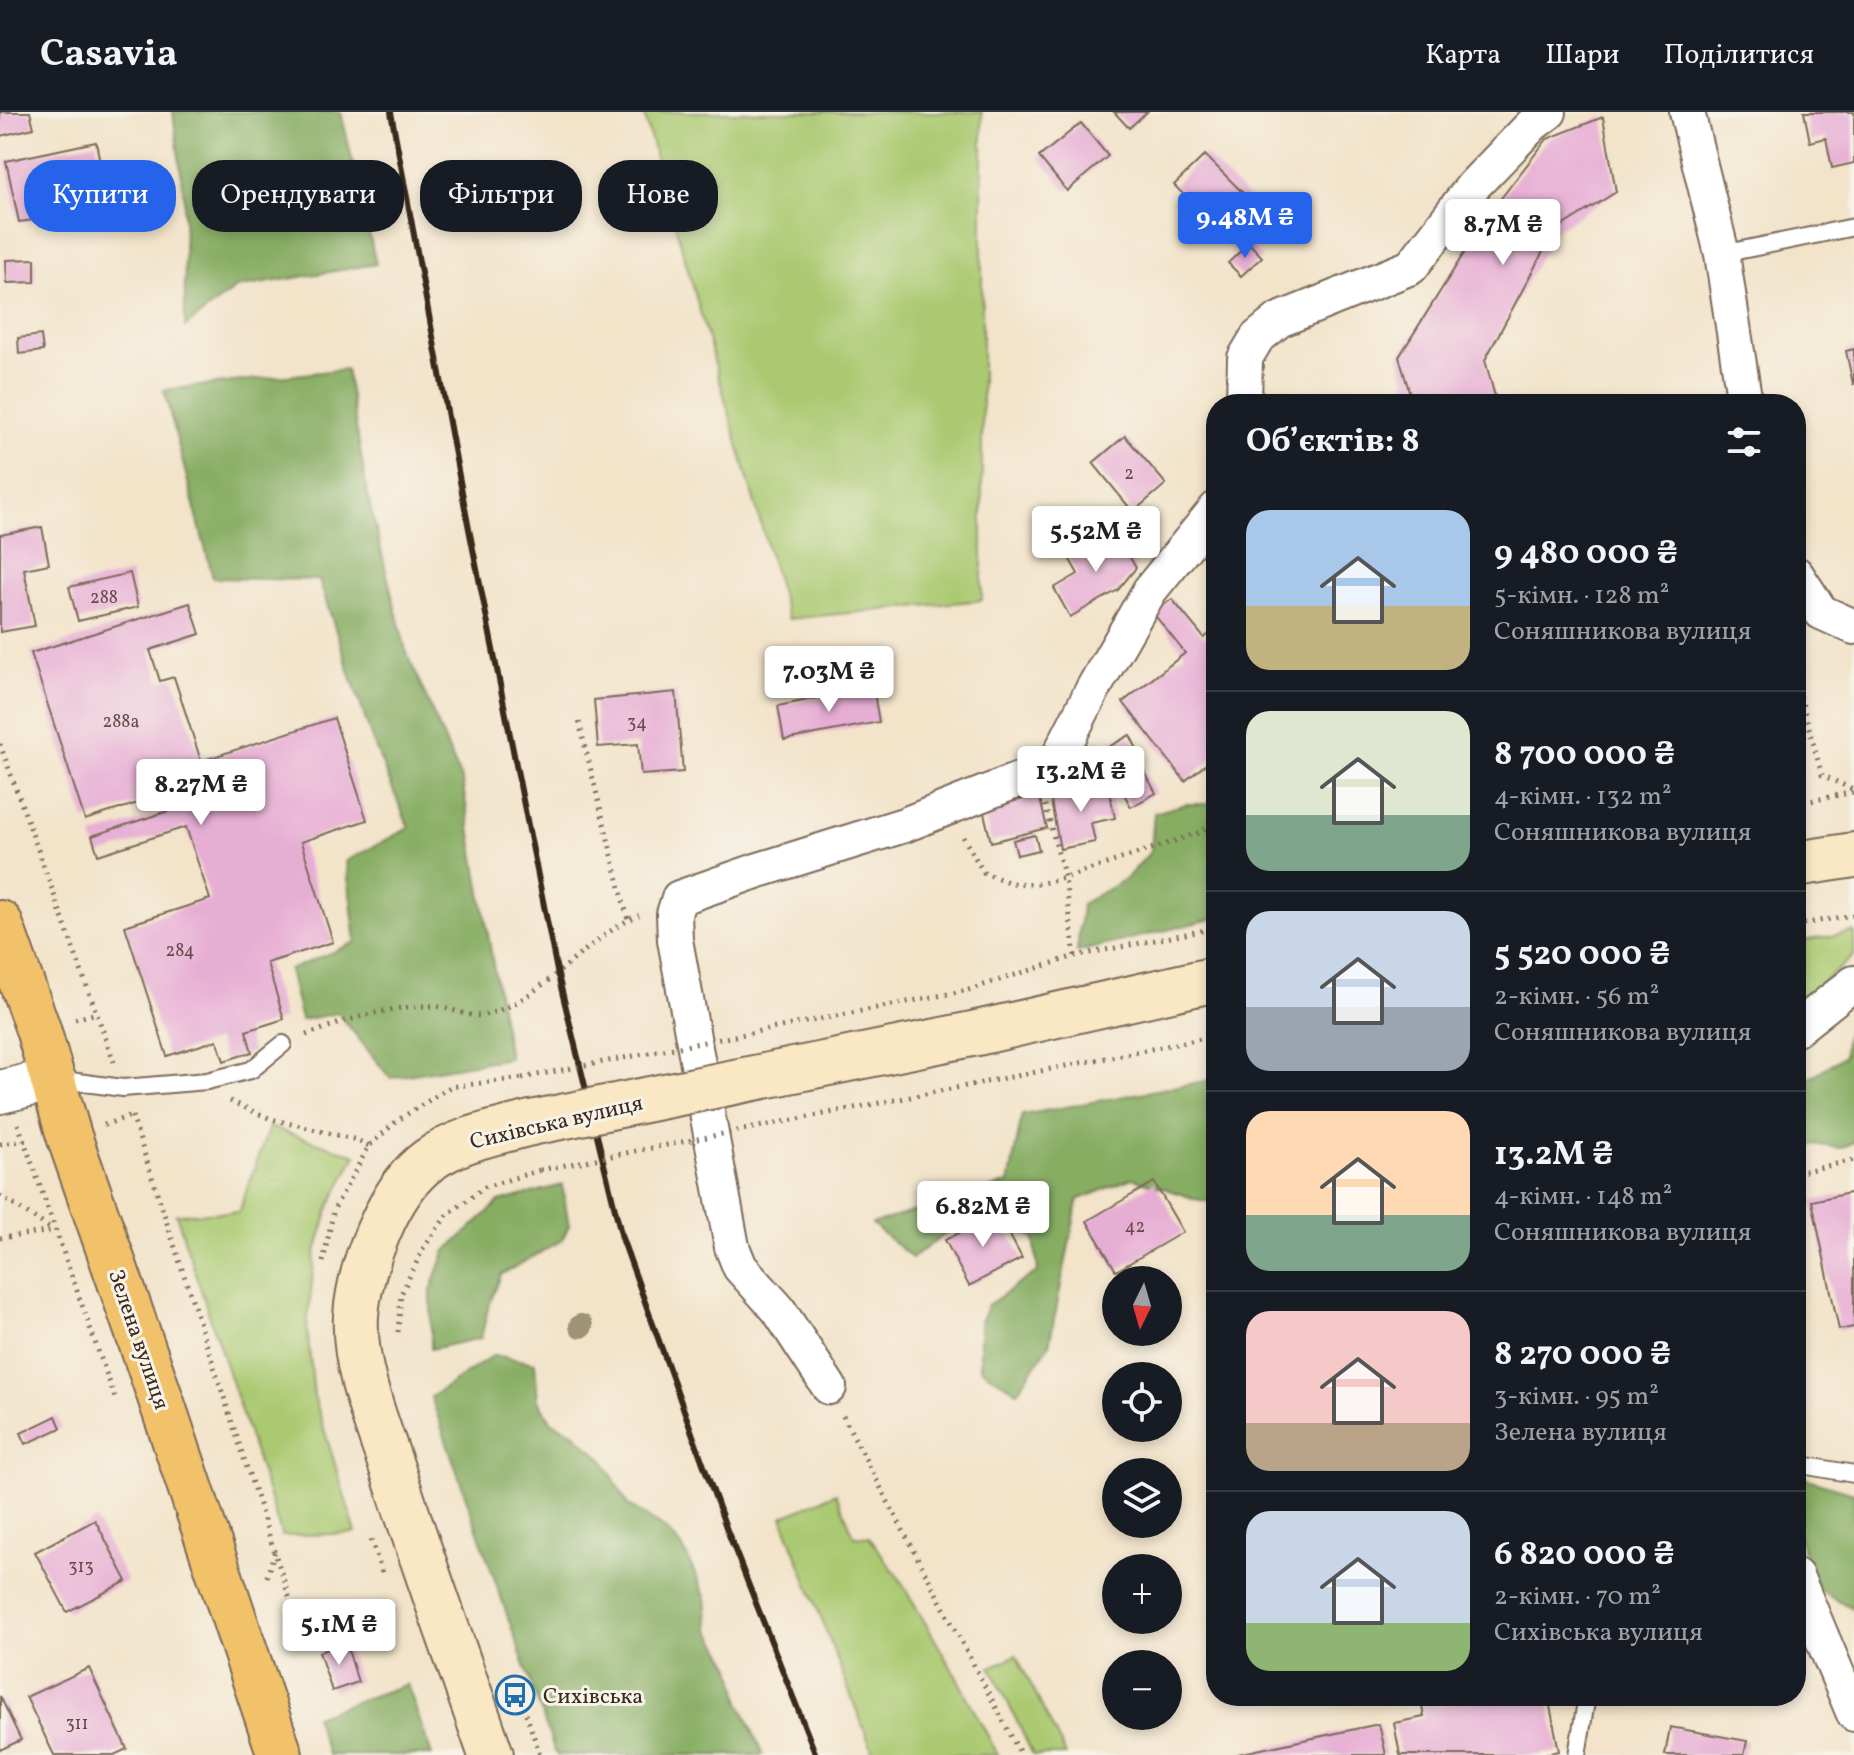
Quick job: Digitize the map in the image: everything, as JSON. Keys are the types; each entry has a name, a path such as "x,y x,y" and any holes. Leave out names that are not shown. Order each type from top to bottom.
{"main road":[{"path":"1806,862 1854,855"},
{"name":"Зелена вулиця","path":"0,923 54,1079 69,1136 280,1755"},
{"name":"Сихівська вулиця","path":"491,1755 362,1378 356,1316 369,1251 399,1192 428,1161 465,1141 531,1123 977,1033 1206,981"}],"street":[{"path":"1244,394 1245,358 1257,338 1279,320 1411,267 1473,186 1533,124 1549,112"},
{"path":"1687,112 1722,254 1743,394"},
{"path":"829,1387 778,1309 740,1267 732,1247 675,940 674,914 679,898 904,825 1036,773 1057,760 1093,689 1150,590 1206,521"},
{"path":"1806,589 1821,612 1854,627"},
{"path":"1806,1021 1854,983"},
{"path":"8,1107 54,1079"},
{"path":"1806,1606 1854,1714"}],"lane":[{"path":"1722,254 1854,227"},
{"path":"54,1079 123,1088 207,1081 251,1070 283,1044"},
{"path":"1806,1466 1854,1474"},
{"path":"1577,1755 1585,1706"}],"path":[{"path":"1806,717 1822,775 1854,791"},
{"path":"579,722 628,920"},
{"path":"0,744 119,1074"},
{"path":"1036,773 1065,878 1075,956"},
{"path":"1806,802 1854,791"},
{"path":"944,810 984,873 1011,883 1038,884 1065,878 1206,828"},
{"path":"283,1044 368,1013 433,1006 482,1016 522,1001 557,971 628,920 679,898"},
{"path":"1806,923 1854,915"},
{"path":"522,1078 968,990 1075,956 1206,930"},
{"path":"398,1336 401,1294 423,1249 447,1215 485,1187 540,1170 1206,1038"},
{"path":"8,1107 24,1140"},
{"path":"96,1127 132,1116 299,1627"},
{"path":"271,1119 357,1140 369,1146"},
{"path":"0,1144 40,1141"},
{"path":"1806,1171 1854,1160"},
{"path":"0,1196 54,1230 0,1238"},
{"path":"829,1387 1021,1755"},
{"path":"267,1577 275,1549"},
{"path":"286,1641 299,1627 396,1609"}],"green space":[{"path":"173,112 341,112 352,160 192,160 192,232 369,232 376,264 236,288 185,327 184,196"},
{"path":"643,112 982,112 982,600 788,619 677,232 718,232 718,160 657,160"},
{"path":"346,369 369,502 406,651 462,781 509,1058 390,1078 338,1013 301,1020 289,970 356,942 346,861 409,828 373,742 319,580 213,578 164,390"},
{"path":"1186,804 1206,804 1206,920 1077,952 1082,904 1127,878 1151,851 1154,813"},
{"path":"1854,932 1854,956 1806,997 1806,940"},
{"path":"1854,1021 1854,1142 1841,1148 1813,1144 1806,1153 1806,1078 1844,1056 1845,1039"},
{"path":"1206,1081 1206,1201 1132,1178 1078,1200 1049,1345 1017,1392 980,1368 980,1323 988,1305 1038,1271 1034,1238 1003,1220 950,1231 912,1258 872,1224 1009,1183 1022,1115"},
{"path":"269,1127 356,1155 330,1205 315,1255 307,1327 314,1396 356,1533 282,1536 176,1214 239,1212"},
{"path":"562,1185 569,1225 562,1240 501,1275 488,1308 481,1338 431,1349 431,1291 445,1252 499,1202"},
{"path":"494,1355 535,1363 538,1401 552,1422 573,1432 604,1461 628,1505 663,1527 683,1548 706,1598 709,1629 732,1667 740,1702 763,1755 558,1755 555,1752 431,1397"},
{"path":"1806,1479 1854,1493 1854,1609 1818,1589 1806,1557"},
{"path":"836,1493 854,1536 869,1537 901,1581 998,1755 874,1755 782,1517"},
{"path":"1016,1655 1066,1755 1033,1755 991,1667"},
{"path":"407,1684 432,1755 328,1755 314,1716"}],"building":[{"path":"0,112 30,112 34,128 0,136"},
{"path":"1114,112 1147,112 1129,128"},
{"path":"1804,112 1854,112 1854,163 1832,168 1826,138 1810,142"},
{"path":"1603,117 1616,192 1554,231 1485,360 1494,394 1410,394 1399,357 1488,215 1547,139"},
{"path":"1081,123 1108,156 1067,191 1039,157"},
{"path":"96,142 99,160 24,160 24,221 19,222 6,161"},
{"path":"1205,155 1260,210 1239,231 1222,213 1212,223 1174,185"},
{"path":"1249,243 1262,257 1241,276 1228,263"},
{"path":"35,259 35,282 7,283 6,260"},
{"path":"41,335 43,351 19,354 18,338"},
{"path":"1854,349 1854,384 1853,384 1846,351"},
{"path":"1125,436 1166,484 1133,512 1093,463"},
{"path":"42,527 49,564 24,569 35,626 0,632 0,535"},
{"path":"1115,532 1136,568 1118,590 1070,617 1054,588 1078,574 1069,558"},
{"path":"130,573 138,607 78,621 69,587"},
{"path":"1172,599 1204,638 1206,636 1206,764 1185,781 1123,702 1185,653 1153,613"},
{"path":"190,603 200,634 150,650 160,681 174,677 201,761 334,718 367,820 301,842 333,942 267,963 284,1019 246,1031 252,1052 224,1061 217,1040 167,1056 125,926 210,899 186,827 98,855 92,836 205,799 200,783 85,820 31,653"},
{"path":"873,687 879,722 784,740 778,706"},
{"path":"676,692 683,772 641,775 638,744 598,747 594,700"},
{"path":"1130,735 1138,751 1110,765 1101,751"},
{"path":"1136,756 1156,793 1131,807 1111,770"},
{"path":"1108,784 1115,818 1091,823 1095,842 1060,849 1050,796"},
{"path":"1039,795 1047,828 991,842 983,809"},
{"path":"1035,835 1039,850 1017,855 1013,840"},
{"path":"1154,1182 1183,1232 1125,1266 1113,1266 1087,1221"},
{"path":"1854,1192 1854,1327 1839,1330 1812,1201"},
{"path":"998,1213 1022,1258 969,1286 945,1240"},
{"path":"56,1416 61,1428 26,1444 21,1433"},
{"path":"95,1520 127,1581 67,1612 35,1552"},
{"path":"346,1643 358,1682 332,1691 319,1652"},
{"path":"89,1668 127,1749 114,1755 54,1755 26,1697"},
{"path":"0,1696 21,1740 0,1750"},
{"path":"1422,1706 1550,1706 1559,1751 1540,1755 1400,1755 1394,1723 1424,1717"},
{"path":"1379,1724 1386,1755 1238,1755 1238,1754"},
{"path":"1670,1727 1747,1741 1744,1755 1665,1755"}],"railway":[{"path":"391,112 468,524 557,971 622,1238 727,1530 816,1755"}],"place":[{"name":"Сихівська","path":"515,1695"}]}
